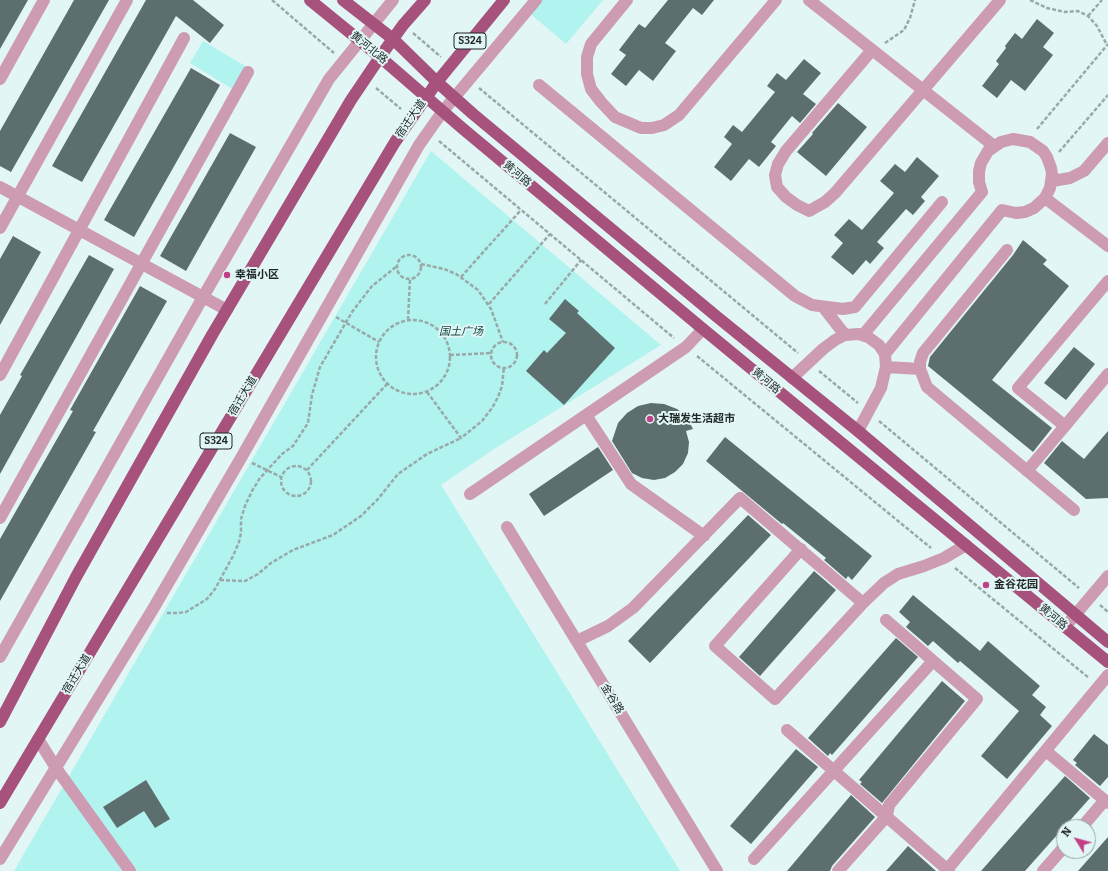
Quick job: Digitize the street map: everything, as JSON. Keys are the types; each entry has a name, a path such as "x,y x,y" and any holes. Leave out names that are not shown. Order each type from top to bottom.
{"main road":[{"name":"黄河北路","path":"310,0 426,97"},
{"name":"黄河北路","path":"343,0 393,39 437,82"},
{"path":"0,722 76,577 226,310 351,100 403,25 425,0"},
{"name":"宿迁大道","path":"0,803 395,142 437,82 504,0"},
{"name":"黄河路","path":"437,82 792,378 858,431 1108,642"},
{"name":"黄河路","path":"426,97 704,329 1108,662"}],"street":[{"path":"0,79 44,0"},
{"path":"0,228 128,0"},
{"path":"0,657 203,297 329,79 393,0"},
{"path":"0,859 153,609 241,458 419,145 454,97 536,0"},
{"path":"627,0 591,44 588,57 587,74 591,89 615,117 641,128 652,128 664,125 679,115 776,0"},
{"path":"809,0 994,146"},
{"path":"872,50 786,150 778,164 774,175 777,187 786,197 809,211 825,202 835,193 1000,0"},
{"path":"0,375 184,38"},
{"path":"0,518 248,72"},
{"path":"538,85 794,296 812,305 843,310 855,307 942,202"},
{"path":"864,335 982,192 979,182 979,171 981,163 988,152 1001,142 1013,139 1027,141 1043,151 1050,163 1052,181 1045,198 1034,208 1025,212 1016,213 1002,210 885,354"},
{"path":"1052,181 1070,178 1084,171 1108,142"},
{"path":"0,187 226,310"},
{"path":"1045,198 1108,246"},
{"path":"1007,250 923,353 920,362 920,369 927,387 1074,510"},
{"path":"1065,426 1018,388 1108,280"},
{"path":"824,308 845,335"},
{"path":"470,494 686,347 704,329"},
{"path":"792,378 835,340 845,335 864,335 879,345 885,354 886,367 881,388 858,431"},
{"path":"886,367 920,369"},
{"path":"1027,470 1108,374"},
{"path":"586,415 630,484 704,536"},
{"path":"577,641 608,626 633,608 740,498 863,603"},
{"name":"金谷路","path":"507,527 717,871"},
{"path":"800,549 715,646 775,699 875,590 890,578 898,574 944,558 966,546"},
{"path":"1065,626 1108,576"},
{"path":"838,871 887,816 889,805 977,699 886,620"},
{"path":"754,859 932,661"},
{"path":"787,730 948,871 1108,675"},
{"path":"38,739 56,768 130,871"},
{"path":"1046,751 1107,802 1090,819"},
{"path":"1043,871 1056,856"}],"path":[{"path":"872,50 890,41 904,30 916,0"},
{"path":"1027,141 1107,44 1097,26 1088,16 1078,11 1065,12 1047,8 1030,0"},
{"path":"1088,16 1102,0"},
{"path":"403,25 451,65"},
{"path":"469,80 733,298 1108,612"},
{"path":"1050,163 1108,96"},
{"path":"461,277 521,210"},
{"path":"488,304 550,234"},
{"path":"153,609 168,613 186,612 207,599 215,589 239,542 241,533 241,519 245,506 256,485 282,454 294,446 308,423 312,395 320,367 345,323 372,286 397,266 400,259 408,255 412,255 416,257 421,264 444,269 461,277 478,290 496,318 503,342"},
{"path":"545,304 581,260"},
{"path":"397,266 399,274 402,277 410,279 418,276 421,264"},
{"path":"408,320 410,279"},
{"path":"324,311 379,342"},
{"path":"408,320 421,321 436,328 445,338 450,350 450,363 446,375 438,385 427,392 414,395 401,393 390,387 380,376 376,364 376,351 379,342 385,332 396,324 408,320"},
{"path":"503,342 509,342 513,345 517,352 517,356 512,365 504,367 496,364 492,356 493,348 503,342"},
{"path":"450,356 492,353"},
{"path":"220,580 245,581 293,550 333,535 361,516 378,499 398,474 427,454 461,438 482,421 498,397 502,386 504,367"},
{"path":"307,470 387,384"},
{"path":"427,392 461,438"},
{"path":"241,458 281,477"},
{"path":"292,466 302,467 307,470 310,475 310,485 304,494 292,496 283,490 280,484 281,477 285,470 292,466"}],"green space":[{"path":"536,0 603,0 566,44 527,11"},
{"path":"203,41 247,67 234,90 190,63"},
{"name":"国土广场","path":"431,151 661,345 494,449 441,485 680,871 14,871"}],"building":[{"path":"0,0 28,0 0,49"},
{"path":"74,0 109,0 11,172 0,166 0,131"},
{"path":"146,0 193,0 224,25 210,43 176,16 82,182 52,166"},
{"path":"668,0 714,0 702,15 693,8 665,43 676,51 653,81 639,70 626,86 611,74 626,55 619,50 639,24 645,28"},
{"path":"1037,19 1054,33 1043,47 1053,55 1025,91 1011,80 997,98 982,86 999,64 996,61 1015,33 1022,39"},
{"path":"804,59 821,73 803,94 816,104 800,123 792,116 771,142 776,146 759,167 749,159 731,181 714,167 732,144 724,137 733,125 742,132 775,92 767,86 777,73 786,80"},
{"path":"191,68 220,85 134,237 104,220"},
{"path":"838,103 867,127 826,176 797,152"},
{"path":"230,133 256,147 186,271 160,256"},
{"path":"917,157 939,176 921,197 925,201 913,215 906,209 877,242 884,248 870,264 866,260 853,275 831,257 843,243 834,235 849,219 862,230 894,193 880,181 895,164 905,172"},
{"path":"13,236 41,252 0,325 0,259"},
{"path":"1023,240 1047,260 1043,264 1069,286 992,380 1052,428 1033,452 928,366 930,357 1013,255"},
{"path":"89,255 114,269 0,474 0,415 22,376 20,375"},
{"path":"140,286 167,301 93,431 96,432 0,601 0,539 73,411 70,410"},
{"path":"565,299 579,311 577,313 615,348 564,405 526,371 544,350 547,353 566,333 549,319"},
{"path":"1074,347 1095,364 1066,400 1044,383"},
{"path":"651,403 664,404 677,409 687,417 693,429 686,431 689,442 688,453 683,464 675,472 665,478 654,480 642,478 632,473 612,441 618,423 627,413 638,406"},
{"path":"1108,431 1108,498 1086,499 1044,463 1062,441 1084,459"},
{"path":"725,437 872,556 852,580 848,576 846,579 824,560 826,558 783,523 782,524 706,461"},
{"path":"598,447 613,470 544,516 529,494"},
{"path":"748,515 771,535 650,663 628,641"},
{"path":"814,571 836,590 760,676 739,657"},
{"path":"913,595 980,651 988,641 1040,686 1032,695 1046,707 1040,715 1052,726 1007,779 981,756 1019,711 960,661 958,663 933,641 928,646 906,627 910,622 899,612"},
{"path":"896,638 918,657 832,755 830,753 828,756 808,738"},
{"path":"942,681 965,701 882,803 860,784 862,782 859,780"},
{"path":"1094,734 1108,745 1108,777 1100,786 1075,765 1077,763 1073,760"},
{"path":"796,749 818,767 751,844 730,826"},
{"path":"1065,776 1090,798 1071,819 1056,819 1056,836 1025,871 981,871"},
{"path":"146,780 170,819 155,828 144,811 117,828 103,807"},
{"path":"851,795 875,817 832,866 830,871 787,871"},
{"path":"1108,837 1108,871 1078,871 1089,859 1096,859 1096,851"},
{"path":"908,846 936,871 886,871"}],"place":[{"name":"幸福小区","path":"227,275"},
{"name":"大瑞发生活超市","path":"650,419"},
{"name":"金谷花园","path":"986,585"}]}
